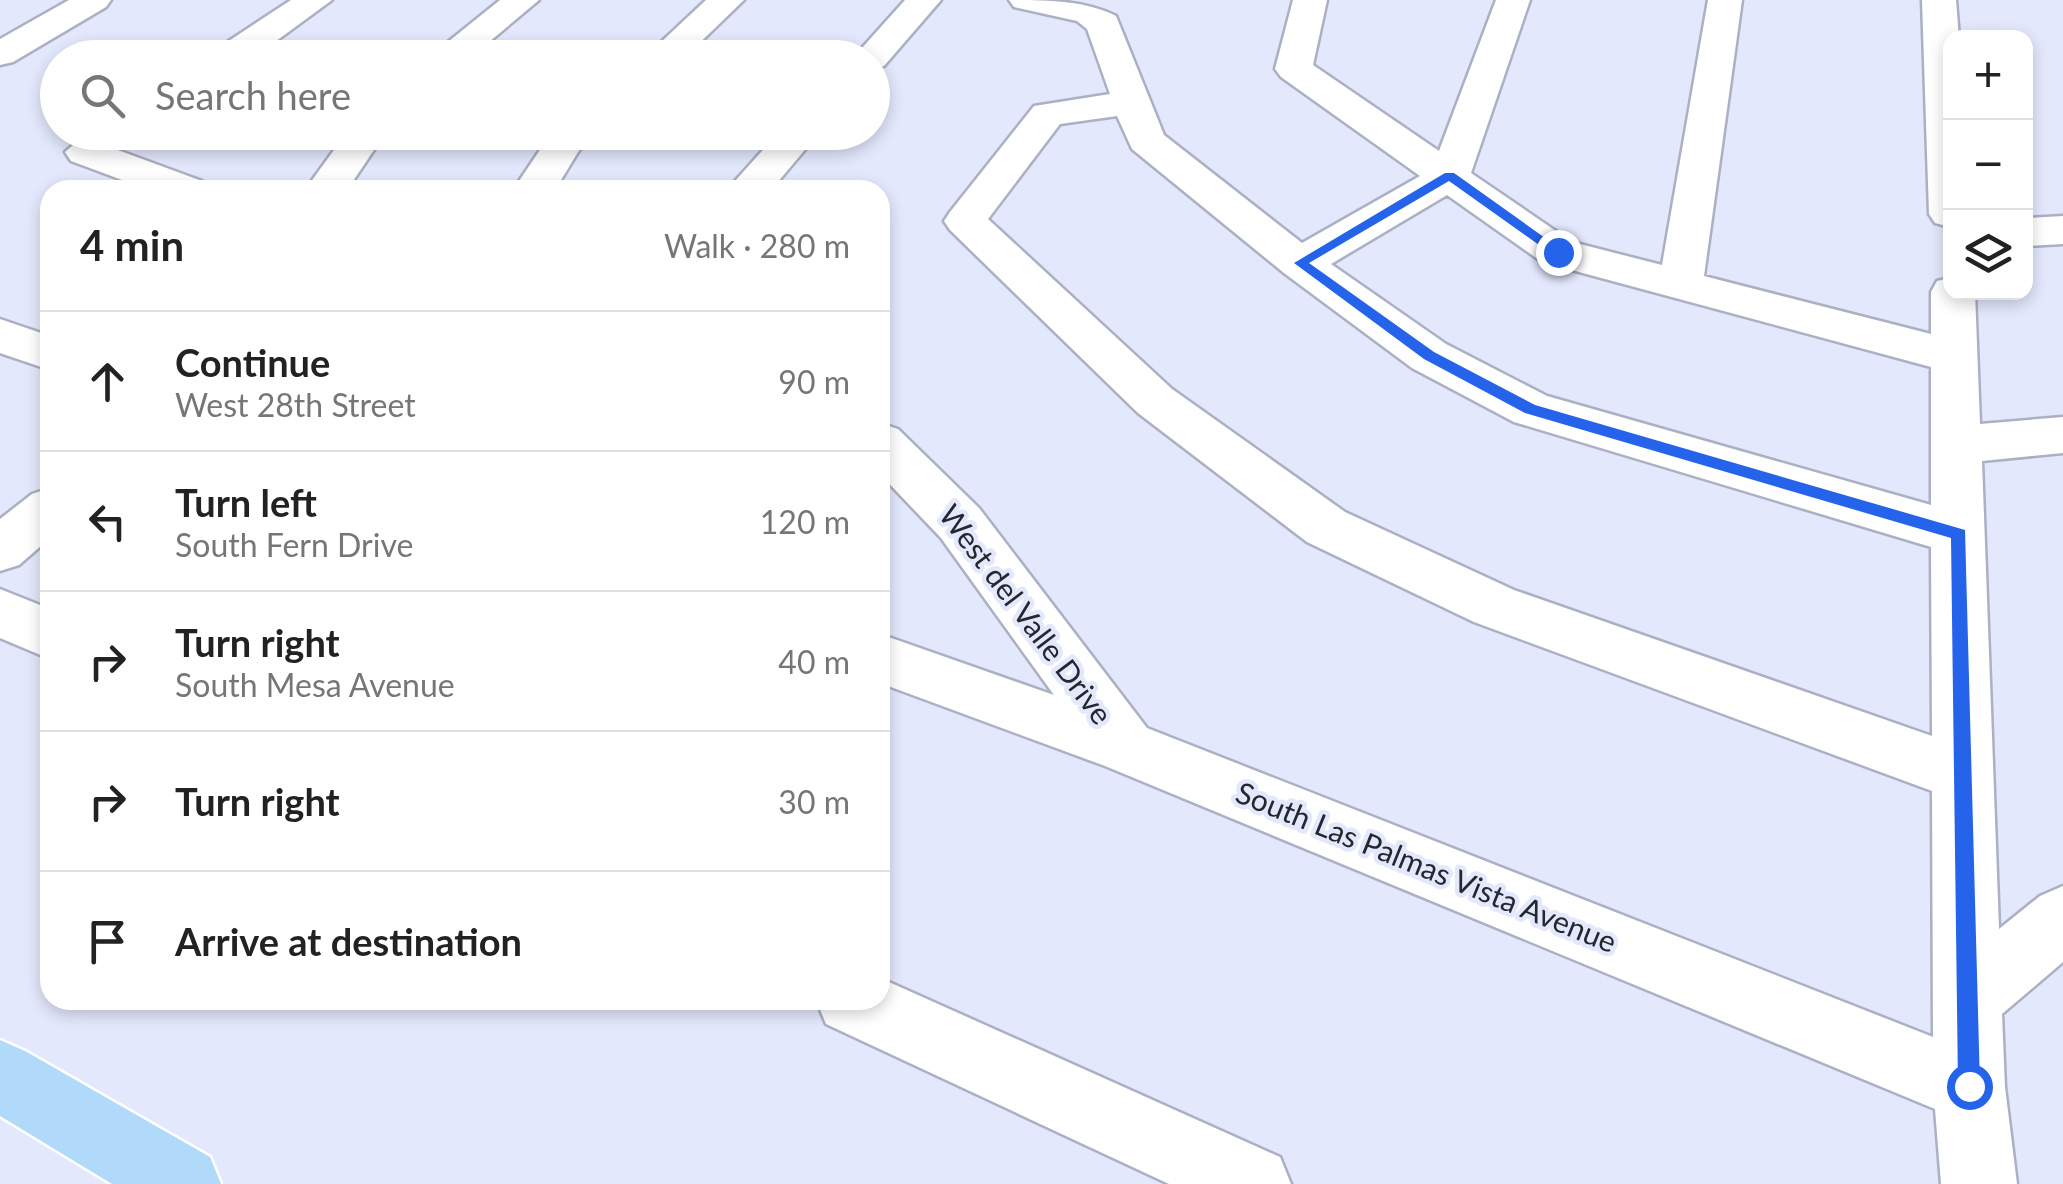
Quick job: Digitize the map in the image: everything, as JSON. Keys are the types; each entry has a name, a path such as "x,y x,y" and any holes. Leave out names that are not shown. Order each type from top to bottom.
{"main road":[{"path":"0,1076 184,1184"}],"street":[{"path":"0,54 94,0"},
{"path":"255,40 315,0"},
{"path":"470,40 522,0"},
{"path":"682,40 726,0"},
{"path":"887,40 924,0"},
{"path":"1026,0 1089,14 1103,24 1146,141 1300,263 1429,356 1530,409 1959,534"},
{"path":"1310,0 1294,69 1558,252 1955,357"},
{"path":"1300,263 1450,176 1512,0"},
{"path":"1680,287 1726,0"},
{"path":"1939,0 1950,210"},
{"path":"1130,104 1048,114 965,222 1154,401 1326,527 1494,606 1964,776"},
{"path":"88,150 85,152 161,180"},
{"path":"333,180 354,150"},
{"path":"540,180 559,150"},
{"path":"757,180 785,150"},
{"path":"2033,232 2063,230"},
{"path":"1954,300 1969,1086 1979,1184"},
{"path":"0,335 40,350"},
{"path":"1959,444 2063,435"},
{"name":"West del Valle Drive","path":"890,452 960,523 1126,747"},
{"path":"0,550 40,516"},
{"path":"0,612 40,630"},
{"name":"South Las Palmas Vista Avenue","path":"890,662 1126,747 1969,1086"},
{"path":"1968,998 2063,919"},
{"path":"872,1010 1253,1184"}],"route":[{"path":"1558,252 1450,176 1300,263 1429,356 1530,409 1959,534 1969,1086"}]}
